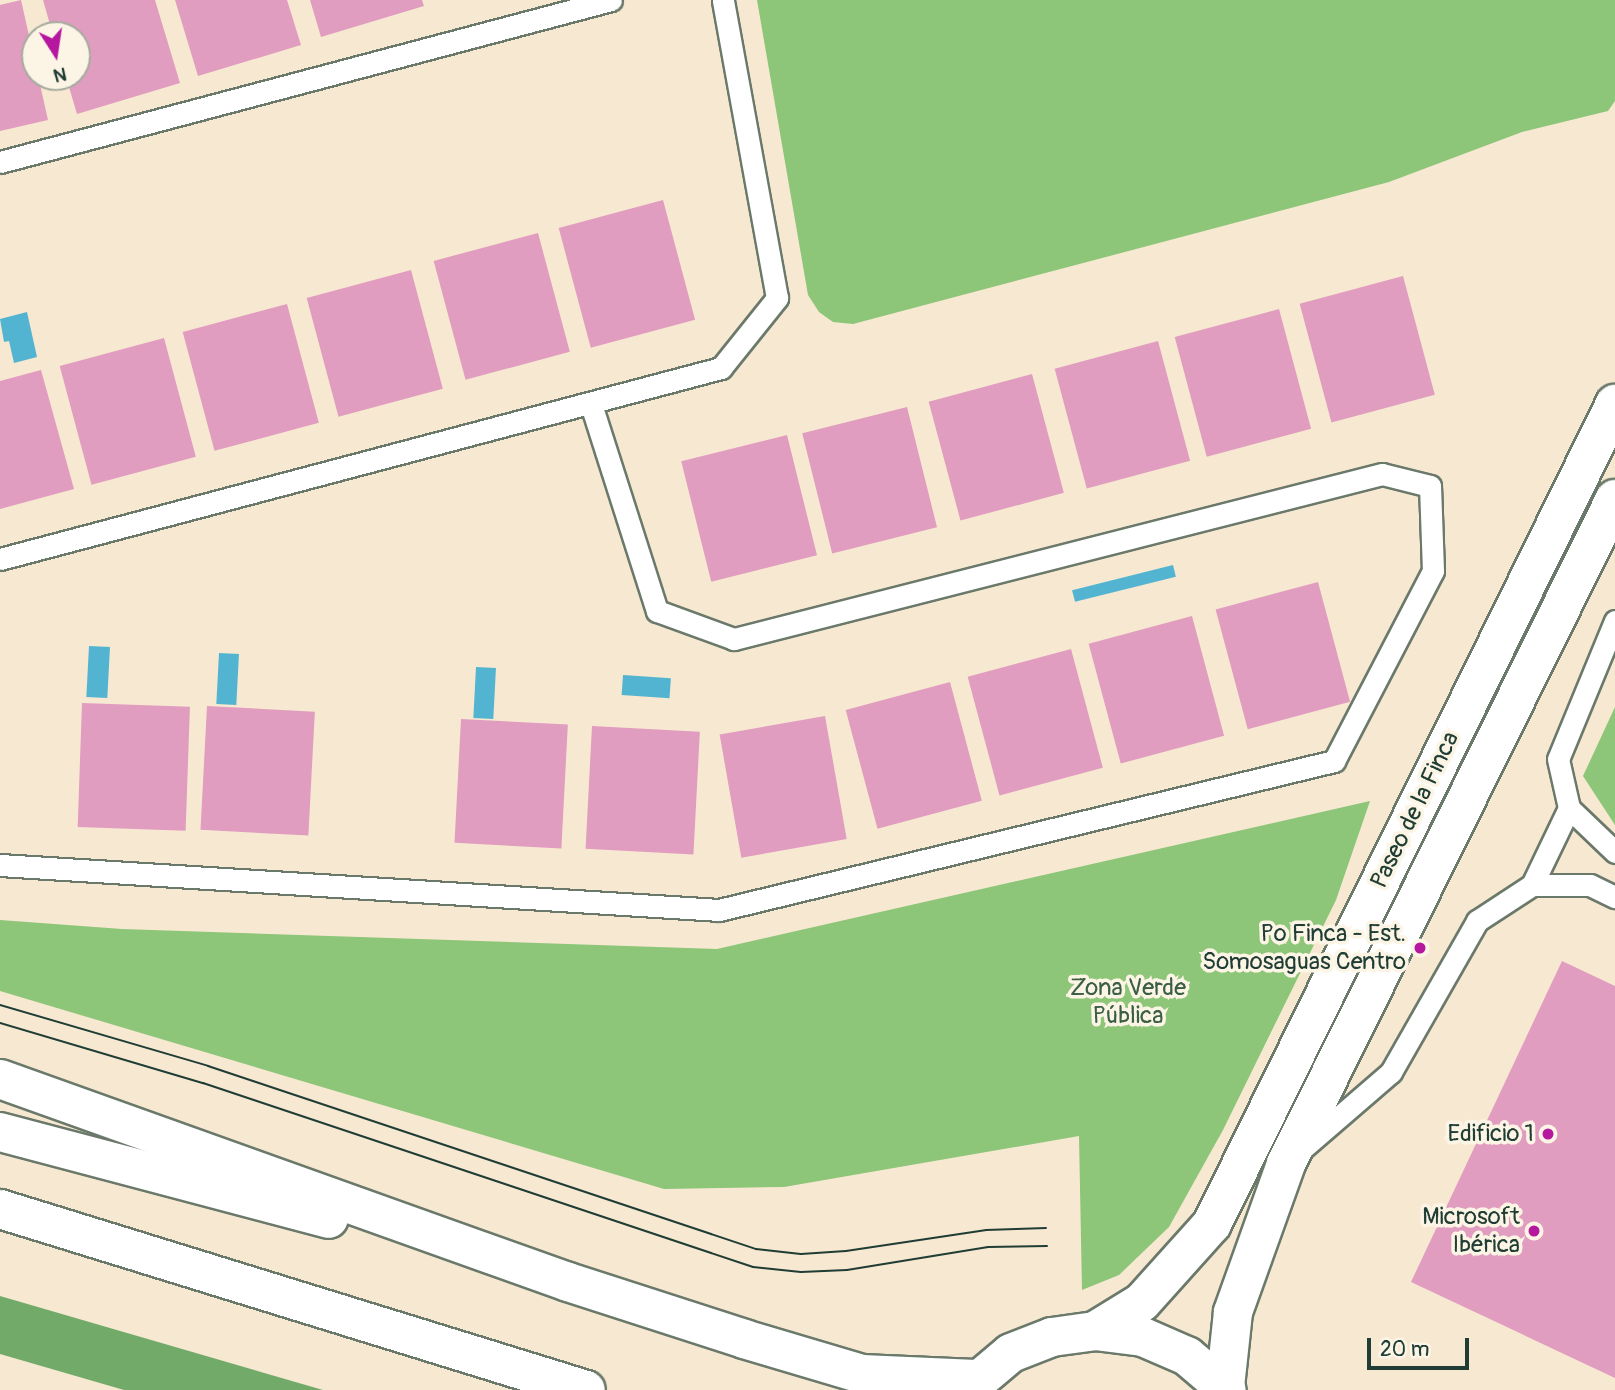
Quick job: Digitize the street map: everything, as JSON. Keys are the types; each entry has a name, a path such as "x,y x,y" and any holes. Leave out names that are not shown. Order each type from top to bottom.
{"main road":[{"name":"Paseo de la Finca","path":"1095,1331 1142,1302 1212,1224 1615,404"},
{"name":"Paseo de la Finca","path":"1226,1389 1233,1312 1286,1164 1615,499"},
{"path":"0,1079 568,1282 862,1374 971,1384 1011,1353 1052,1337 1095,1331 1143,1337 1187,1356 1226,1389"},
{"path":"0,1132 568,1282"},
{"path":"0,1209 586,1390"}],"lane":[{"path":"0,162 611,0"},
{"path":"0,559 721,368 777,298 723,0"},
{"path":"0,865 719,910 1334,761 1433,572 1430,486 1382,474 734,639 657,611 591,404"},
{"path":"1615,621 1558,759 1569,808 1615,852"},
{"path":"1286,1164 1391,1072 1478,921 1532,885 1569,808"},
{"path":"1532,885 1590,885 1615,897"}],"green space":[{"path":"757,0 1615,0 1615,101 1608,111 1522,132 1389,182 853,324 833,322 819,312 808,295"},
{"path":"1615,707 1615,825 1583,776"},
{"name":"Zona Verde Pública","path":"1370,801 1336,900 1223,1130 1169,1227 1119,1275 1082,1290 1079,1136 784,1187 664,1189 0,991 0,920 122,929 717,949"},
{"path":"0,1296 323,1390 124,1390 0,1354"}],"water":[{"path":"27,312 37,357 14,363 9,341 4,342 0,319"},
{"path":"1173,565 1176,577 1075,602 1072,590"},
{"path":"89,646 110,647 107,698 86,697"},
{"path":"219,653 239,654 236,705 216,704"},
{"path":"476,667 496,668 493,719 473,718"},
{"path":"623,675 671,678 669,698 622,695"}],"building":[{"path":"21,0 26,21 21,21 21,91 41,91 48,120 0,131 0,5"},
{"path":"43,0 155,0 180,83 77,114 70,91 91,91 91,21 49,21"},
{"path":"175,0 287,0 301,45 198,76"},
{"path":"310,0 422,0 424,6 321,37"},
{"path":"663,200 695,320 591,348 559,228"},
{"path":"538,233 570,352 466,380 434,261"},
{"path":"411,270 443,389 339,417 307,298"},
{"path":"1403,276 1435,395 1331,423 1300,304"},
{"path":"287,304 319,423 215,451 183,332"},
{"path":"1279,309 1311,429 1207,457 1175,337"},
{"path":"164,338 196,457 92,485 60,366"},
{"path":"1158,341 1190,461 1087,488 1055,369"},
{"path":"41,370 74,489 0,509 0,381"},
{"path":"1032,374 1064,493 960,521 929,402"},
{"path":"907,407 937,527 832,553 802,433"},
{"path":"787,435 817,555 711,582 681,461"},
{"path":"1318,582 1350,702 1248,729 1216,609"},
{"path":"1192,616 1224,736 1121,763 1089,644"},
{"path":"1071,649 1103,768 999,796 968,677"},
{"path":"950,682 982,801 878,829 846,710"},
{"path":"82,703 190,707 186,831 78,827"},
{"path":"207,706 315,712 308,835 201,830"},
{"path":"825,716 847,839 741,858 720,735"},
{"path":"461,719 568,725 561,848 455,843"},
{"path":"592,726 700,732 693,854 586,849"},
{"name":"Edificio 1","path":"1562,961 1615,986 1615,1378 1411,1282"}],"tram line":[{"path":"0,1005 208,1066 756,1249 801,1254 846,1251 986,1230 1046,1228"},
{"path":"0,1023 203,1083 753,1267 801,1272 847,1270 988,1247 1047,1246"}],"place":[{"name":"Pº Finca - Est. Somosaguas Centro","path":"1420,948"},
{"name":"Edificio 1","path":"1548,1134"},
{"name":"Microsoft Ibérica","path":"1534,1231"}]}
